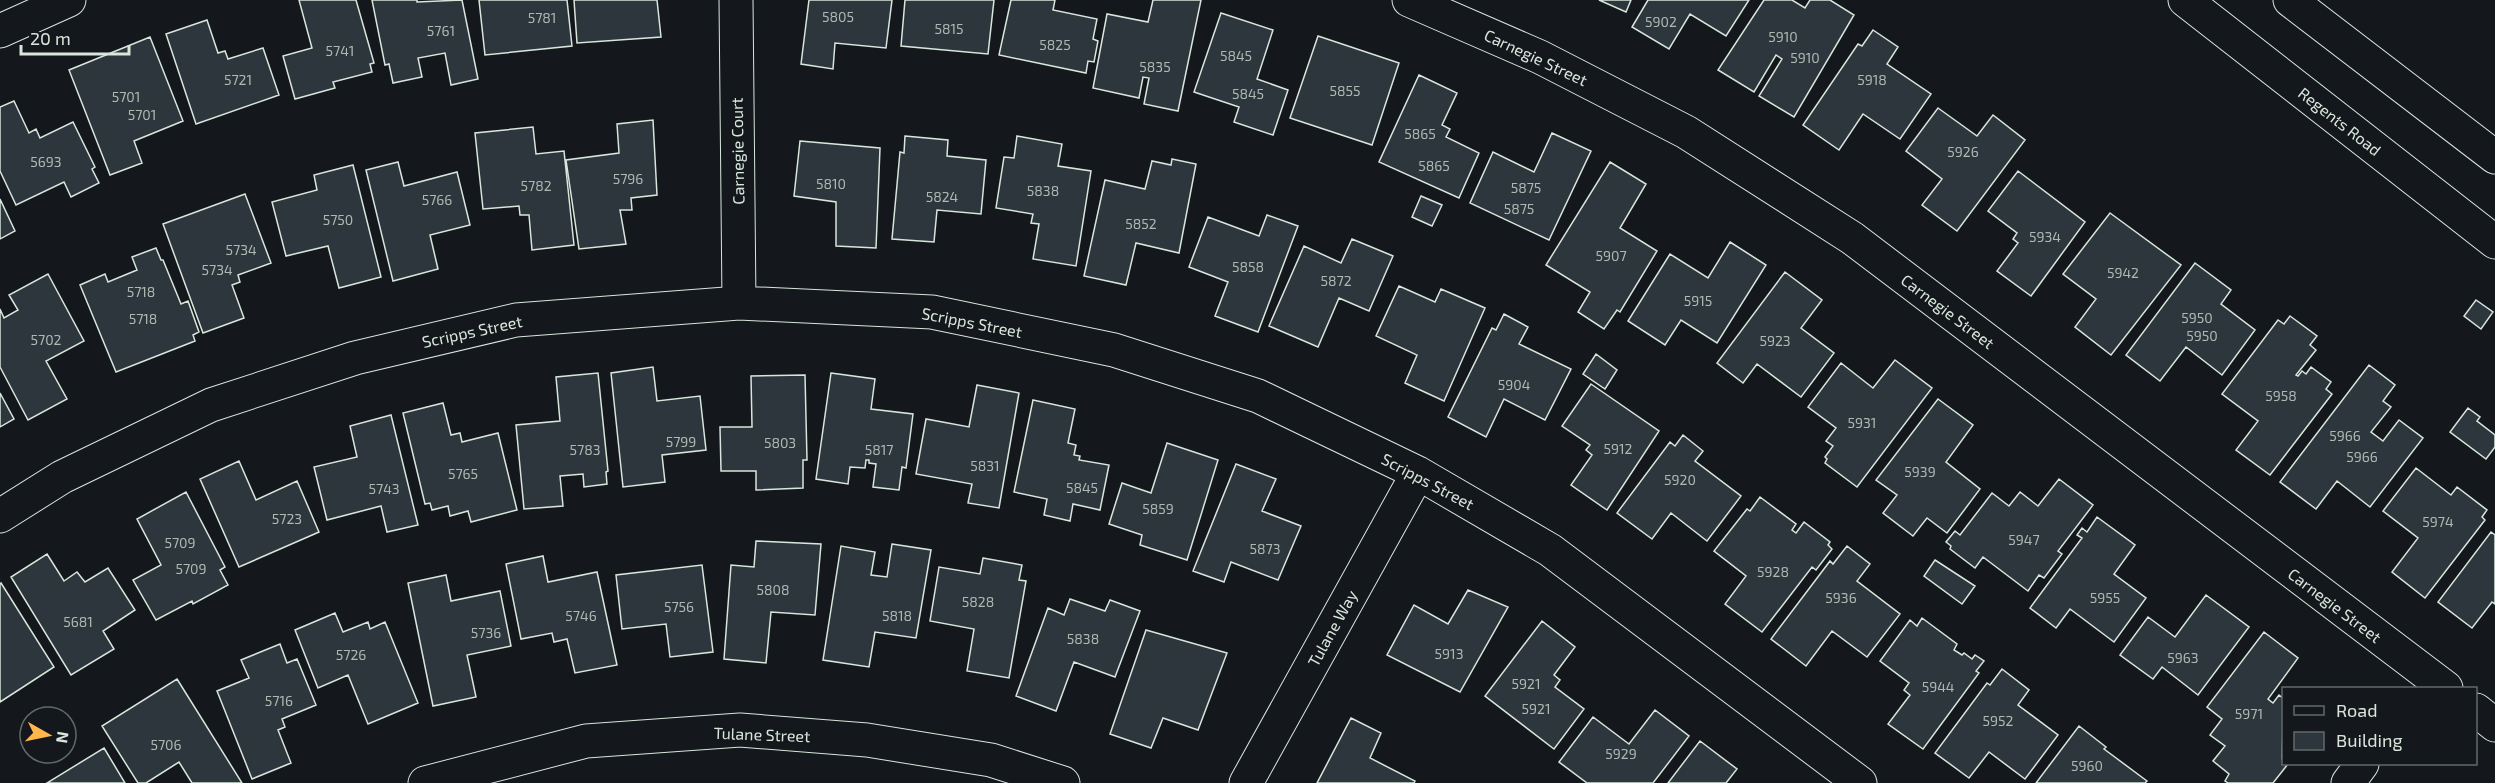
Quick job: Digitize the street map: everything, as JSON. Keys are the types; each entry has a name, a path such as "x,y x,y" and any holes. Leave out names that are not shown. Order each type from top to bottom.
{"street":[{"path":"0,31 69,0"},
{"name":"Carnegie Court","path":"736,0 739,303"},
{"name":"Carnegie Street","path":"1409,0 1540,57 1686,132 1852,238 2431,684"},
{"name":"Regents Road","path":"2185,0 2495,242"},
{"path":"2290,0 2495,157"},
{"name":"Scripps Street","path":"0,516 62,477 211,405 356,358 516,320 739,303 932,312 1114,350 1258,396 1418,473 1550,550 1860,783"},
{"name":"Tulane Way","path":"1246,783 1418,473"},
{"path":"2477,712 2495,725"},
{"name":"Tulane Street","path":"425,783 586,741 740,730 878,741 991,760 1063,783"},
{"path":"2348,783 2361,765"}],"building":[{"path":"299,0 356,0 374,63 370,64 372,72 333,82 335,88 295,99 283,56 312,48"},
{"path":"372,0 417,0 417,2 462,0 478,79 451,85 445,53 418,58 422,77 393,83 389,64 385,65"},
{"path":"479,0 567,0 572,46 485,55"},
{"path":"574,0 657,0 661,37 577,43"},
{"path":"809,0 892,0 886,48 835,43 833,69 801,64"},
{"path":"905,0 994,0 988,54 901,46"},
{"path":"1011,0 1055,0 1053,10 1097,19 1093,39 1098,41 1094,62 1088,61 1086,73 999,55"},
{"path":"1153,0 1201,0 1178,111 1144,104 1149,78 1143,77 1139,98 1093,88 1107,14 1148,22"},
{"path":"1599,0 1631,0 1626,12"},
{"path":"1648,0 1749,0 1726,36 1690,14 1669,49 1632,27"},
{"path":"1764,0 1792,0 1805,8 1810,0 1830,0 1854,15 1794,117 1759,96 1782,59 1776,55 1754,92 1718,70"},
{"path":"1221,13 1273,30 1257,79 1288,90 1273,135 1234,122 1239,107 1194,92"},
{"path":"207,20 218,53 225,51 228,59 263,48 279,95 196,124 166,34"},
{"path":"1873,30 1898,47 1887,64 1931,94 1900,139 1863,114 1839,150 1803,125 1858,44 1862,46"},
{"path":"1318,36 1399,63 1372,145 1290,118"},
{"path":"150,37 183,121 134,141 142,163 110,175 69,70"},
{"path":"1419,75 1457,93 1442,125 1450,129 1446,137 1479,153 1459,198 1379,162"},
{"path":"14,101 29,133 36,129 40,138 73,122 95,167 92,169 99,183 71,197 64,182 16,205 0,171 0,107"},
{"path":"1938,108 1977,136 1993,115 2025,140 1957,231 1922,205 1942,179 1906,151"},
{"path":"653,120 657,195 631,198 632,210 620,210 626,244 579,249 566,160 619,153 617,124"},
{"path":"533,127 536,154 564,151 574,245 532,250 529,215 520,215 519,206 483,209 475,133"},
{"path":"1552,133 1591,151 1549,240 1470,203 1493,152 1534,172"},
{"path":"905,136 948,140 947,156 986,160 981,214 937,210 934,242 892,239 900,152 904,153"},
{"path":"1017,136 1062,144 1058,166 1091,171 1076,266 1033,259 1039,224 1031,223 1033,214 996,208 1004,157 1014,158"},
{"path":"800,141 880,148 876,248 836,246 836,202 794,196"},
{"path":"1172,159 1196,164 1179,253 1136,243 1126,285 1084,276 1105,180 1145,189 1152,161 1171,165"},
{"path":"398,162 404,186 457,172 470,225 430,235 438,269 393,281 366,170"},
{"path":"1610,162 1646,184 1620,228 1657,251 1620,312 1617,310 1604,329 1578,312 1590,292 1546,265"},
{"path":"353,165 381,277 339,288 328,246 286,256 272,202 317,190 314,175"},
{"path":"2018,171 2085,222 2031,296 1997,271 2018,243 2013,239 2017,233 1988,211"},
{"path":"245,194 271,263 238,275 240,282 232,285 244,318 203,333 163,224"},
{"path":"1421,196 1442,205 1432,226 1412,217"},
{"path":"0,199 15,231 0,239"},
{"path":"2110,213 2181,265 2111,355 2075,327 2096,299 2063,274"},
{"path":"1267,215 1298,226 1258,332 1215,316 1228,282 1189,267 1208,217 1259,236"},
{"path":"1352,239 1393,256 1369,311 1339,298 1318,347 1269,326 1304,246 1341,263"},
{"path":"1730,242 1766,265 1717,343 1681,320 1665,345 1628,321 1670,254 1708,278"},
{"path":"156,248 181,304 188,301 199,332 193,335 195,341 116,372 80,285 105,274 108,282 137,270 132,257"},
{"path":"2195,263 2231,290 2221,304 2255,330 2222,375 2186,347 2160,381 2126,355"},
{"path":"1785,272 1822,300 1801,328 1834,353 1801,397 1757,364 1743,383 1717,363"},
{"path":"48,274 84,341 46,361 67,399 28,420 0,367 0,309 4,318 18,310 9,295"},
{"path":"1399,286 1435,302 1441,289 1485,308 1444,401 1405,383 1417,355 1376,336"},
{"path":"2476,300 2493,312 2481,329 2464,316"},
{"path":"1504,314 1528,327 1519,344 1571,369 1545,420 1504,399 1486,437 1448,417 1492,328 1496,330"},
{"path":"2290,316 2317,336 2310,345 2316,350 2296,375 2298,376 2302,371 2306,374 2311,367 2331,382 2326,389 2332,394 2270,475 2236,450 2258,421 2222,394 2278,320 2284,324"},
{"path":"1596,354 1617,370 1605,389 1583,374"},
{"path":"1895,360 1932,388 1857,487 1825,463 1827,459 1825,457 1833,446 1826,441 1836,428 1808,407 1841,363 1873,388"},
{"path":"2369,365 2395,385 2383,401 2391,407 2371,432 2383,441 2399,420 2423,438 2370,507 2337,481 2316,509 2280,482"},
{"path":"653,367 657,401 700,396 706,450 662,455 665,482 623,487 611,373"},
{"path":"598,373 608,471 606,472 607,484 584,487 583,474 560,476 563,506 524,509 516,425 560,421 556,377"},
{"path":"831,373 875,379 871,409 913,414 906,468 902,467 899,490 873,487 876,464 869,463 869,460 866,460 865,468 850,467 848,484 816,479"},
{"path":"805,375 807,460 803,460 803,488 756,490 756,471 721,471 720,427 752,427 751,376"},
{"path":"1591,384 1659,431 1607,510 1571,485 1592,455 1586,450 1590,445 1562,426"},
{"path":"977,385 1019,393 999,508 968,503 972,484 916,474 926,419 969,427"},
{"path":"0,393 14,419 0,427"},
{"path":"1938,399 1973,425 1946,462 1980,489 1947,533 1927,518 1913,536 1883,513 1897,495 1876,480"},
{"path":"1033,400 1075,409 1068,443 1076,445 1074,455 1080,456 1079,460 1109,465 1100,510 1073,504 1070,521 1044,515 1047,499 1014,492"},
{"path":"443,403 451,435 460,433 462,442 498,433 517,510 471,522 468,511 450,516 448,506 432,510 430,503 425,504 403,413"},
{"path":"2468,408 2480,417 2477,421 2495,435 2495,447 2486,459 2450,432"},
{"path":"391,415 418,525 387,532 381,506 327,520 314,467 357,457 350,426"},
{"path":"1683,435 1703,451 1695,461 1741,496 1707,541 1671,513 1652,539 1617,513 1670,442 1675,446"},
{"path":"1167,443 1218,460 1187,560 1140,545 1142,535 1109,524 1122,483 1151,493"},
{"path":"239,461 256,500 297,481 319,532 239,567 200,479"},
{"path":"1236,464 1276,479 1262,511 1301,526 1278,580 1231,562 1224,582 1193,571"},
{"path":"2416,468 2451,495 2457,487 2487,510 2482,517 2485,520 2425,598 2392,572 2418,538 2383,511"},
{"path":"2059,479 2093,505 2058,551 2062,554 2044,578 2039,575 2028,591 1983,557 1975,568 1950,549 1951,546 1946,542 1955,531 1960,535 1992,493 2009,506 2020,492 2038,506"},
{"path":"186,492 225,567 220,570 228,585 156,620 133,580 161,565 137,519"},
{"path":"1760,497 1796,524 1792,530 1796,533 1804,522 1830,542 1828,545 1832,549 1816,570 1812,567 1762,632 1725,604 1746,576 1714,551 1747,509 1750,511"},
{"path":"2097,517 2135,545 2114,574 2146,598 2114,642 2070,609 2056,628 2030,608 2082,538 2077,535 2082,528 2087,532"},
{"path":"2491,532 2495,535 2495,604 2492,602 2472,628 2438,602"},
{"path":"756,541 821,544 815,615 771,612 766,663 724,659 731,565 754,567"},
{"path":"892,544 931,550 916,638 875,632 869,667 823,660 841,546 875,552 871,575 887,577"},
{"path":"1847,546 1870,564 1857,581 1900,614 1867,657 1832,631 1806,666 1771,639 1830,561 1833,564"},
{"path":"47,554 64,581 77,572 85,582 108,568 135,610 103,631 114,649 71,675 11,577"},
{"path":"543,556 548,582 597,572 617,665 575,673 567,639 554,642 552,633 521,639 506,564"},
{"path":"983,558 1022,565 1019,580 1026,581 1009,678 967,671 974,629 930,621 939,567 980,574"},
{"path":"1935,560 1975,586 1962,604 1924,576"},
{"path":"702,565 713,652 670,657 666,624 622,629 616,575"},
{"path":"446,575 451,601 500,591 511,646 467,655 476,697 433,706 408,583"},
{"path":"0,584 54,667 0,702"},
{"path":"1468,590 1508,607 1460,692 1387,655 1414,605 1448,624"},
{"path":"2206,595 2249,627 2198,695 2162,667 2153,679 2120,655 2148,617 2175,637"},
{"path":"1070,599 1105,611 1110,600 1140,611 1115,677 1074,662 1056,711 1016,696 1048,608 1064,615"},
{"path":"335,613 343,632 368,622 370,629 385,622 418,703 368,724 348,675 318,688 295,630"},
{"path":"1922,618 1957,644 1954,650 1972,659 1975,655 1984,661 1976,671 1979,673 1923,749 1888,724 1910,695 1904,690 1909,683 1880,661 1910,620 1917,626"},
{"path":"1542,621 1575,647 1554,675 1560,680 1555,687 1584,709 1554,749 1485,696"},
{"path":"1146,630 1227,653 1198,730 1163,718 1151,748 1110,734"},
{"path":"2264,632 2298,658 2268,699 2273,703 2279,695 2282,697 2282,765 2287,765 2273,783 2228,783 2225,781 2229,774 2213,761 2225,746 2210,735 2222,719 2207,707"},
{"path":"280,644 287,663 297,659 316,705 282,719 285,727 278,730 291,763 252,779 217,691 249,678 241,660"},
{"path":"2002,669 2029,690 2018,705 2058,735 2025,779 1989,752 1969,778 1935,753 1987,683 1990,685"},
{"path":"177,679 242,783 192,783 179,762 146,783 138,783 102,726"},
{"path":"1655,710 1689,736 1653,783 1587,783 1559,762 1593,717 1629,744"},
{"path":"1351,718 1381,733 1370,758 1415,781 1414,783 1317,783"},
{"path":"2079,726 2106,747 2104,749 2147,781 2145,783 2036,783"},
{"path":"1700,741 1737,769 1726,783 1668,783"},
{"path":"104,748 125,783 47,783"}]}
